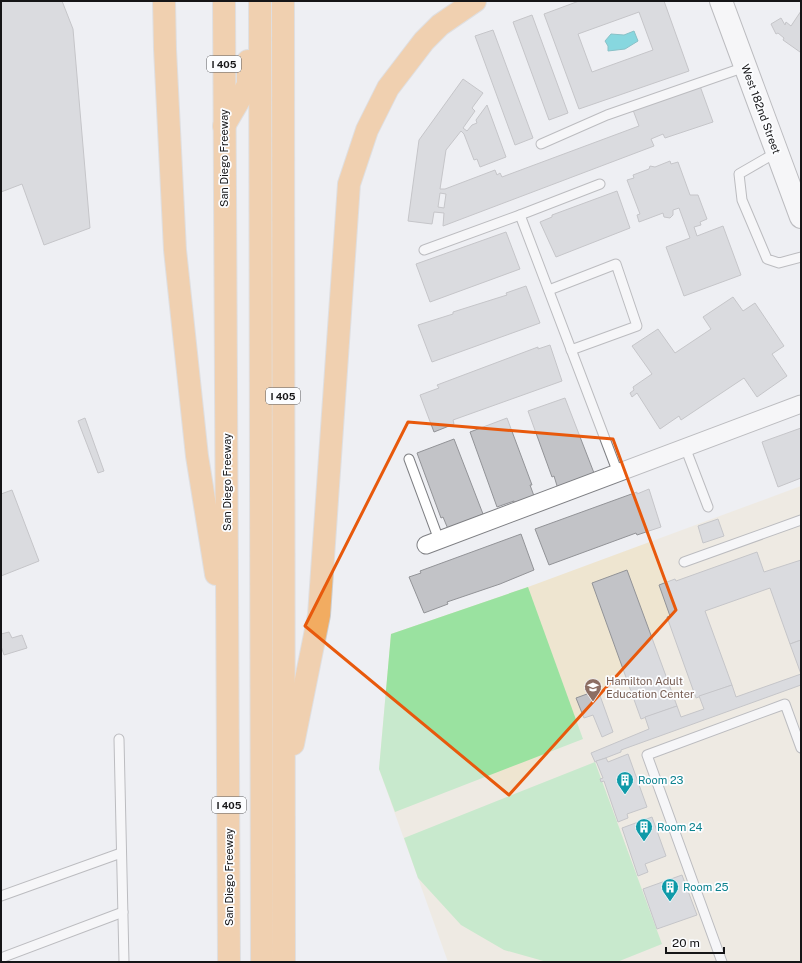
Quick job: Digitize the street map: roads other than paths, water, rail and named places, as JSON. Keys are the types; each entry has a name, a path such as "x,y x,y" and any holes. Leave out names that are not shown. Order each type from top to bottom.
{"highway":[{"path":"164,1 175,250 197,456 229,648"},
{"name":"San Diego Freeway","path":"224,1 229,648 229,962"},
{"path":"224,127 248,85 248,1"},
{"path":"260,1 262,962"},
{"name":"I 405","path":"283,1 284,962"},
{"path":"283,790 319,615 349,184 366,130 388,88 408,59 424,41 440,25 475,1"}],"main road":[{"name":"West 182nd Street","path":"721,1 801,217"}],"street":[{"path":"432,542 801,404"}],"lane":[{"path":"541,144 607,115 745,67"},
{"path":"777,152 739,174 742,200 767,259 778,263 801,257"},
{"path":"424,250 600,184"},
{"path":"520,215 618,473"},
{"path":"549,290 616,264 637,326 571,350"},
{"path":"685,447 708,507"},
{"path":"409,459 432,542"},
{"path":"684,562 801,520"},
{"path":"722,962 647,754 785,704 801,748"},
{"path":"119,739 124,962"},
{"path":"1,896 122,853"},
{"path":"1,958 123,912"}],"water":[{"path":"634,31 638,41 625,49 608,51 608,46 605,41 611,34 624,35"}],"place":[{"name":"Hamilton Adult Education Center","path":"593,702"},
{"name":"Room 23","path":"625,795"},
{"name":"Room 24","path":"644,842"},
{"name":"Room 25","path":"670,902"}]}
